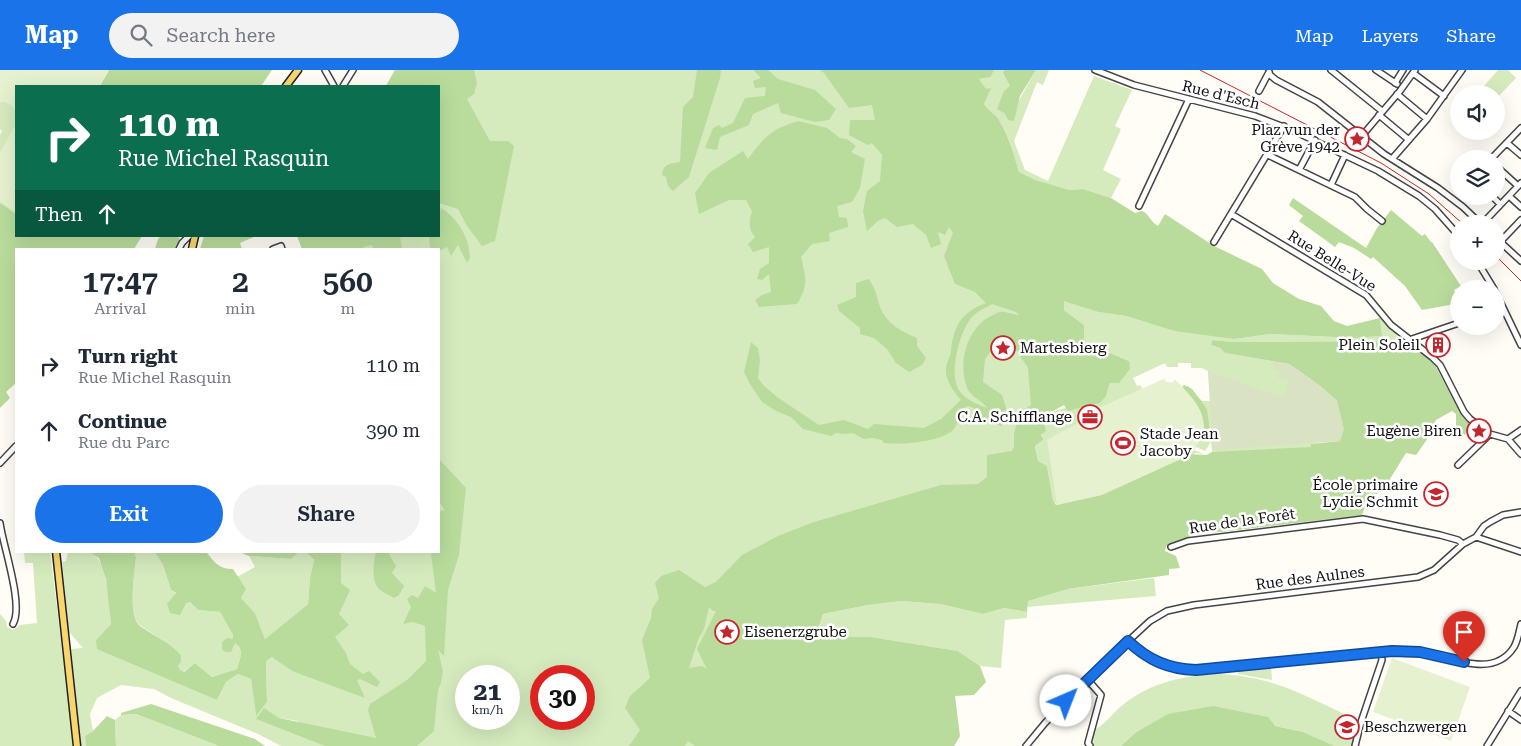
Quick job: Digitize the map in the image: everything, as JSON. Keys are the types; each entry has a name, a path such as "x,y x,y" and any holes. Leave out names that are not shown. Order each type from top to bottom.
{"main road":[{"path":"287,85 298,70"},
{"path":"56,553 77,746"}],"street":[{"path":"325,70 333,85"},
{"path":"344,85 353,70"},
{"name":"Rue d'Esch","path":"1095,70 1134,85 1256,116 1284,126 1390,178 1428,202 1450,226"},
{"path":"1331,70 1381,113 1408,140"},
{"path":"1376,70 1396,83 1426,119"},
{"path":"1396,83 1404,70"},
{"path":"1259,91 1270,71"},
{"path":"1270,71 1270,75 1276,80 1325,107 1392,159 1438,188 1471,215"},
{"path":"1392,159 1444,96 1459,71"},
{"path":"1366,131 1414,72 1444,96"},
{"path":"1139,206 1190,99"},
{"path":"1214,242 1284,126"},
{"path":"1499,150 1521,128"},
{"path":"1299,170 1314,140"},
{"path":"1507,142 1521,156"},
{"path":"1268,154 1355,197 1382,221"},
{"path":"1330,185 1345,155"},
{"path":"1505,173 1519,184 1505,200"},
{"path":"1509,196 1521,207"},
{"path":"1490,215 1499,205"},
{"name":"Rue Belle-Vue","path":"1231,214 1366,295 1391,325 1432,356 1446,375 1464,412 1477,426 1490,434"},
{"path":"1505,235 1521,222"},
{"path":"179,248 191,241"},
{"path":"179,248 191,241"},
{"path":"1505,247 1521,262"},
{"path":"1505,314 1521,345"},
{"path":"1409,340 1450,327"},
{"path":"1508,439 1521,430"},
{"path":"1458,465 1490,434 1508,439 1521,454"},
{"path":"0,463 15,447"},
{"path":"1463,544 1476,537 1484,526 1502,515 1521,512"},
{"name":"Rue de la Forêt","path":"1171,546 1188,541 1363,519 1440,535 1458,540 1463,544"},
{"path":"0,523 10,565 17,612 13,624"},
{"path":"1476,537 1521,552"},
{"name":"Rue des Aulnes","path":"1026,746 1044,723 1087,679 1158,616 1173,609 1418,578 1434,570 1463,544"},
{"path":"1128,641 1156,662 1182,670 1381,652 1420,652 1464,662 1490,664 1508,655 1516,642 1521,624"},
{"path":"1355,746 1360,722 1382,660 1381,652"},
{"path":"1087,679 1101,696 1088,743 1090,746"},
{"path":"1488,746 1521,691"},
{"path":"1508,710 1521,720"}],"green space":[{"path":"0,70 109,70 101,85 15,85 15,110 12,105 4,101 0,102"},
{"path":"109,70 272,70 262,85 101,85"},
{"path":"395,70 832,70 869,92 1019,172 1003,128 984,104 990,89 986,90 979,79 991,77 994,70 1004,70 1003,73 1010,86 1004,113 1008,120 1036,70 1049,70 1043,85 1037,82 1014,141 1025,170 1048,181 1094,76 1132,90 1115,126 1121,129 1103,170 1121,179 1111,198 1083,189 1069,190 1035,181 991,264 1083,347 987,526 1001,525 1194,461 1212,452 1211,442 1205,451 1196,447 1194,450 1204,454 1196,453 1057,505 1053,500 1047,466 1038,461 1035,445 1044,439 1041,434 1044,423 1051,412 1106,396 1110,383 1129,361 1084,342 1084,325 1064,310 1064,300 1098,312 1126,316 1234,339 1271,334 1355,338 1382,336 1380,318 1393,332 1395,330 1397,337 1393,341 1234,342 1212,340 1211,345 1220,348 1225,353 1289,364 1340,441 1311,443 1342,447 1362,515 1193,535 1166,546 929,587 802,618 960,736 954,746 281,746 258,734 171,698 154,689 121,685 97,698 90,714 93,731 85,736 86,746 81,746 71,649 83,648 69,632 62,562 66,561 68,553 92,553 100,562 104,572 107,583 111,624 96,640 217,700 226,682 238,674 251,679 256,715 267,702 266,660 273,657 292,671 331,553 440,553 440,248 357,248 357,237 440,237 440,85 387,85","holes":["1165,363 1167,367 1178,367 1178,363 1191,363 1191,368 1202,368 1208,371 1210,401 1202,401 1188,386 1182,387 1175,380 1172,383 1166,382 1164,379 1142,389 1140,385 1137,386 1133,378","264,709 279,718 298,721 295,734 257,719"]},
{"path":"395,70 474,70 477,83 474,94 467,99 490,141 508,141 514,146 495,241 482,246 467,226 458,209 440,203 440,85 387,85"},
{"path":"697,70 721,70 720,78 689,177 673,191 668,186 666,177 662,175 666,166 680,162 683,107 693,97"},
{"path":"755,70 768,70 778,79 815,90 836,109 829,120 815,122 781,113 778,103 753,114 749,125 720,137 717,150 705,148 713,128 719,125 722,128 733,123 745,98 765,96 766,87 755,88 753,81 761,78"},
{"path":"820,70 994,70 991,77 979,79 986,89 991,88 984,104 997,117 1003,128 1019,172 1035,180 1069,190 1083,189 1111,198 1135,213 1144,212 1158,226 1165,214 1214,246 1262,269 1273,283 1299,299 1321,306 1334,321 1347,326 1380,318 1382,336 1355,338 1271,334 1234,339 1175,331 1126,316 1098,312 1064,301 1064,310 1084,325 1084,342 1129,361 1130,369 1119,383 1110,383 1106,396 1100,403 1068,411 1064,405 1051,412 1054,418 1044,423 1046,431 1041,435 1044,439 1035,446 1038,461 1047,466 1053,500 1056,505 1181,459 1189,454 1207,455 1212,452 1311,447 1311,444 1340,441 1337,401 1320,386 1289,364 1225,353 1220,348 1211,345 1212,340 1234,342 1393,341 1413,348 1427,357 1436,367 1461,414 1473,425 1461,439 1456,435 1456,414 1452,411 1436,420 1430,429 1431,434 1416,455 1406,453 1385,487 1367,502 1362,515 1193,535 1166,546 1165,551 1176,556 1180,568 1169,569 1169,575 1068,589 1028,601 1027,612 1004,608 983,614 940,604 901,601 823,614 818,629 830,637 871,637 958,651 980,666 986,682 974,695 955,696 960,736 954,746 695,746 688,741 685,746 629,746 640,730 625,708 630,696 650,678 642,640 651,618 652,609 659,598 655,583 661,576 679,570 705,587 716,582 742,555 778,536 814,522 941,485 978,484 987,477 987,455 1012,451 1020,412 1031,405 1028,368 1015,348 991,343 991,351 985,359 983,382 1002,395 1010,420 1001,426 990,422 978,424 981,421 982,415 969,406 961,409 957,424 952,431 938,438 920,442 884,443 882,440 873,438 864,439 853,433 836,433 831,436 803,429 791,417 776,411 762,402 750,384 744,372 751,342 758,348 760,360 758,378 763,385 777,397 819,425 844,420 868,429 874,424 924,428 941,419 961,400 951,386 946,373 954,333 965,315 986,303 975,292 955,284 944,256 953,233 949,227 945,235 938,232 941,244 931,248 926,235 913,224 897,227 885,218 878,221 867,231 863,211 867,191 880,181 882,155 872,143 868,145 849,135 850,120 875,120 872,105 849,108","holes":["992,304 1016,312 1019,315 997,313 981,323 969,339 963,370 965,381 972,395 987,408 962,394 957,386 955,370 957,350 968,323 976,313","709,607 716,611 697,649 707,669 702,666 689,668 698,640 704,629"]},
{"path":"1004,70 1036,70 1020,96 1014,121 1008,120 1004,113 997,109 1004,91 1010,86 1003,73"},
{"path":"1498,70 1508,70 1516,78 1505,90 1505,85 1485,85"},
{"path":"4,101 12,105 15,110 15,213 0,203 0,135 2,131 0,129 0,102"},
{"path":"798,121 827,128 840,138 847,139 856,146 851,152 865,159 860,188 852,202 837,206 839,217 847,218 848,227 829,233 830,241 812,244 801,257 805,286 797,304 759,307 755,300 771,292 769,274 762,280 757,279 760,269 769,263 769,247 753,252 748,244 755,237 750,225 752,211 746,200 729,200 699,214 695,193 709,173 743,151 748,159 774,131"},
{"path":"15,126 15,211 0,202 0,152"},
{"path":"1293,198 1366,248 1377,228 1391,210 1422,236 1425,234 1457,280 1450,280 1450,305 1422,310 1405,286 1373,257 1371,259 1354,248 1339,242 1335,247 1299,221 1303,216 1289,205"},
{"path":"0,203 15,213 15,237 141,237 135,248 15,248 15,384 6,392 10,398 0,408"},
{"path":"441,208 447,212 462,230 468,244 470,258 467,263 458,245 451,256 447,247 440,250 440,248 430,248 429,237 440,237"},
{"path":"160,237 178,237 180,239 175,248 155,248"},
{"path":"204,237 254,237 240,243 242,248 200,248"},
{"path":"297,237 400,237 402,248 374,248 372,245 364,248 302,248"},
{"path":"869,279 874,287 879,305 887,319 896,327 917,338 917,346 926,358 922,365 909,372 896,363 887,349 874,338 860,334 860,328 839,311 837,305 856,297 856,283"},
{"path":"1274,362 1289,364 1320,386 1337,401 1344,429 1340,441 1213,450 1208,371 1283,398 1289,381 1276,377 1281,373 1281,370 1273,369"},
{"name":"Stade Jean Jacoby","path":"1164,379 1166,382 1172,383 1175,380 1193,399 1199,409 1204,429 1201,439 1193,449 1181,459 1102,495 1057,505 1047,440 1080,422 1078,417"},
{"path":"1184,385 1192,389 1207,409 1210,431 1207,436 1201,436 1203,428 1202,415 1196,403 1182,387"},
{"path":"440,460 466,488 459,555 448,590 444,656 438,650 443,671 438,690 434,731 417,746 325,746 256,719 264,708 279,718 376,738 368,710 370,704 407,680 426,661 425,626 413,622 403,624 411,607 407,599 412,595 418,598 425,586 436,593 431,553 440,553 440,514 441,510 445,511 440,503"},
{"path":"24,553 50,553 74,746 0,746 0,614 6,621 7,627 13,630 20,625 37,623 33,563 25,563"},
{"path":"91,553 135,553 133,604 136,621 140,626 177,650 181,655 181,662 178,666 180,670 184,672 195,663 212,677 237,669 241,654 240,648 235,643 231,652 225,652 222,649 222,642 227,638 233,639 233,635 220,612 198,610 190,602 186,603 180,615 170,613 167,604 176,593 171,590 163,565 155,553 207,553 218,565 233,569 246,589 241,598 255,613 265,639 308,604 310,578 314,560 307,553 341,553 341,583 350,590 339,614 349,625 335,637 346,653 350,664 363,674 369,671 380,682 377,687 360,679 357,680 365,698 292,671 272,657 266,661 267,702 256,716 251,679 238,674 226,682 217,700 97,649 96,640 111,624 106,579 99,558"},
{"path":"135,553 155,553 163,565 171,590 186,602 190,602 198,610 220,612 241,651 237,669 212,677 195,663 183,672 179,670 178,666 181,662 181,655 172,646 140,625 136,620 133,603 133,583 136,557"},
{"path":"242,553 298,553 291,559 249,556"},
{"path":"298,553 307,553 314,560 310,578 308,604 265,639 255,613 241,598 237,577 255,567 249,556 291,559"},
{"path":"376,553 390,553 396,566 392,573 404,586 399,595 394,598 380,590 377,586 374,577"},
{"path":"1154,578 1156,596 1027,607 1028,601 1068,589"},
{"path":"901,601 940,604 983,614 1004,608 1027,612 1027,618 1005,620 1001,668 980,666 958,651 871,637 830,637 818,629 823,614"},
{"path":"1392,658 1470,687 1451,741 1373,712"},
{"path":"1271,665 1272,680 1238,674 1237,668"},
{"path":"1220,674 1271,682 1300,693 1346,715 1339,731 1357,740 1355,746 1335,746 1303,732 1275,726 1135,733 1121,746 1090,746 1091,731 1100,726 1134,696 1169,681 1194,676"},
{"path":"151,704 255,739 265,746 219,746 136,714 121,715 121,713"},
{"path":"1213,706 1268,717 1275,726 1303,732 1335,746 1121,746 1135,733 1168,714"},
{"path":"136,714 219,746 116,746 115,720 121,715"},
{"path":"107,716 115,720 116,746 86,746 85,736 93,731"}],"railway":[{"path":"1200,70 1381,163 1429,194 1453,215"},
{"path":"1505,265 1521,281"}],"place":[{"name":"Plaz vun der Grève 1942","path":"1357,139"},
{"name":"Plein Soleil","path":"1438,345"},
{"name":"Martesbierg","path":"1003,348"},
{"name":"C.A. Schifflange","path":"1090,417"},
{"name":"Eugène Biren","path":"1479,431"},
{"name":"Stade Jean Jacoby","path":"1123,443"},
{"name":"École primaire Lydie Schmit","path":"1436,494"},
{"name":"Eisenerzgrube","path":"727,632"},
{"name":"Beschzwergen","path":"1347,727"}],"route":[{"path":"1066,701 1128,641 1156,662 1182,670 1392,651 1420,652 1464,662"}]}
